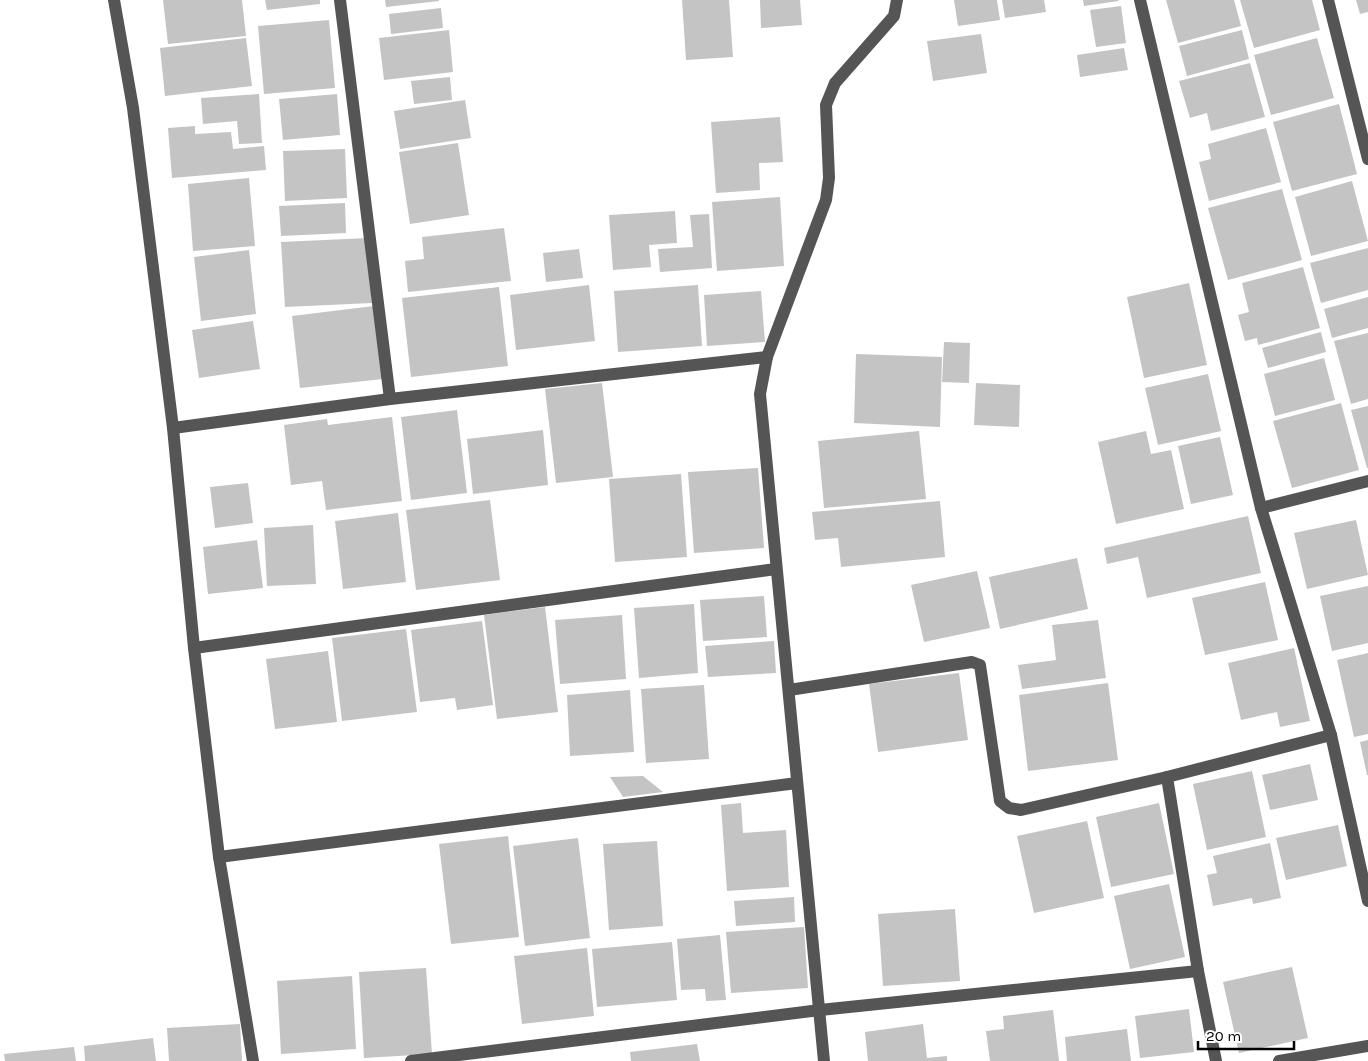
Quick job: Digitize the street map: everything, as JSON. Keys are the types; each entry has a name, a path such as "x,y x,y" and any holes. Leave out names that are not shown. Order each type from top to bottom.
{"street":[{"path":"114,0 133,108 173,428 194,648 219,857 253,1061"},
{"path":"340,0 390,400"},
{"path":"824,1061 760,394 767,357 826,200 829,178 826,105 829,94 835,83 894,16 897,0"},
{"path":"1140,0 1261,508 1330,735 1368,901"},
{"path":"1328,0 1368,159"},
{"path":"173,428 390,400 767,357"},
{"path":"1261,508 1368,482"},
{"path":"194,648 776,569"},
{"path":"789,690 976,663 980,665 983,673 1000,801 1009,808 1022,810 1167,777 1330,735"},
{"path":"1167,777 1198,971 1216,1061"},
{"path":"219,857 797,783"},
{"path":"411,1061 820,1010 1198,971"},
{"path":"1279,1061 1368,1046"}],"building":[{"path":"163,0 242,0 246,36 168,44"},
{"path":"265,0 320,0 320,4 267,10"},
{"path":"385,0 439,0 439,1 386,7"},
{"path":"682,0 729,0 733,57 686,60"},
{"path":"760,0 800,0 802,25 761,28"},
{"path":"954,0 997,0 1000,20 958,26"},
{"path":"1002,0 1044,0 1046,12 1005,18"},
{"path":"1083,0 1118,0 1119,1 1084,6"},
{"path":"1166,0 1234,0 1241,26 1178,43"},
{"path":"1240,0 1312,0 1320,30 1254,48"},
{"path":"1356,0 1368,0 1368,12 1360,14"},
{"path":"1121,6 1126,43 1096,47 1090,10"},
{"path":"441,8 443,28 391,34 389,14"},
{"path":"329,20 335,88 264,94 258,26"},
{"path":"449,30 453,72 384,80 379,38"},
{"path":"1242,30 1249,59 1187,76 1179,46"},
{"path":"981,34 987,73 933,81 927,41"},
{"path":"246,38 252,86 165,96 160,48"},
{"path":"1317,38 1334,98 1271,115 1254,55"},
{"path":"1124,48 1128,70 1080,77 1077,55"},
{"path":"1250,63 1265,117 1211,131 1207,113 1190,118 1179,81"},
{"path":"450,77 452,100 414,104 411,81"},
{"path":"259,94 262,143 239,144 237,121 203,124 201,98"},
{"path":"337,94 340,135 283,140 279,99"},
{"path":"465,100 471,138 400,149 394,111"},
{"path":"1339,104 1357,174 1292,191 1273,122"},
{"path":"780,117 783,162 759,163 760,190 716,193 711,122"},
{"path":"195,126 195,134 231,132 233,149 264,146 266,170 172,178 168,128"},
{"path":"1266,128 1281,182 1209,201 1199,162 1211,159 1208,144"},
{"path":"458,143 469,215 410,224 399,152"},
{"path":"345,149 347,198 285,201 283,151"},
{"path":"249,178 255,246 193,251 188,184"},
{"path":"1352,181 1368,241 1311,256 1295,197"},
{"path":"1282,189 1302,260 1228,280 1208,208"},
{"path":"780,197 784,266 717,271 712,202"},
{"path":"345,203 346,233 281,236 279,206"},
{"path":"675,211 677,243 649,245 651,267 613,270 609,215"},
{"path":"709,214 712,268 660,272 658,249 693,247 690,215"},
{"path":"504,228 511,281 408,292 405,261 424,259 422,237"},
{"path":"368,238 372,303 285,307 281,242"},
{"path":"1368,248 1368,290 1321,303 1310,263"},
{"path":"579,249 583,278 546,282 543,253"},
{"path":"249,250 256,314 201,321 194,257"},
{"path":"1303,267 1320,328 1258,345 1257,338 1245,341 1238,315 1249,312 1242,283"},
{"path":"1189,283 1207,365 1144,378 1127,297"},
{"path":"589,285 595,341 516,350 510,295"},
{"path":"698,285 702,346 618,352 614,291"},
{"path":"499,287 508,366 411,377 402,298"},
{"path":"761,291 765,342 707,346 704,295"},
{"path":"1368,297 1368,328 1332,338 1324,309"},
{"path":"374,306 383,379 300,388 292,316"},
{"path":"253,321 260,369 199,378 192,330"},
{"path":"1321,332 1326,352 1268,368 1262,348"},
{"path":"1368,333 1368,399 1351,404 1334,341"},
{"path":"944,342 970,343 969,383 942,382"},
{"path":"856,354 942,357 940,427 854,423"},
{"path":"1324,358 1335,400 1275,416 1264,374"},
{"path":"1208,374 1221,431 1158,445 1145,388"},
{"path":"602,383 613,477 556,483 545,389"},
{"path":"976,383 1020,385 1019,427 974,425"},
{"path":"1341,403 1359,470 1292,488 1273,421"},
{"path":"1368,406 1368,468 1367,468 1351,410"},
{"path":"457,410 467,493 411,500 401,417"},
{"path":"392,417 402,501 326,510 322,481 291,485 284,425 327,419 328,425"},
{"path":"543,430 548,485 473,494 467,439"},
{"path":"919,431 926,499 824,508 818,441"},
{"path":"1146,431 1151,454 1171,450 1184,509 1116,524 1098,442"},
{"path":"1220,437 1233,495 1191,504 1178,446"},
{"path":"758,468 764,548 694,553 688,472"},
{"path":"681,474 687,557 615,562 609,479"},
{"path":"248,483 253,523 215,528 210,487"},
{"path":"490,500 500,580 416,590 406,510"},
{"path":"940,501 945,557 841,567 838,538 815,540 812,512"},
{"path":"398,513 406,582 343,589 335,521"},
{"path":"1248,516 1261,573 1147,598 1138,557 1107,564 1104,548"},
{"path":"1356,520 1368,575 1307,589 1294,533"},
{"path":"313,525 316,584 267,586 264,528"},
{"path":"257,540 263,588 208,594 203,547"},
{"path":"1077,558 1088,609 1000,629 989,577"},
{"path":"977,571 990,628 924,642 911,585"},
{"path":"1265,582 1278,640 1205,655 1192,598"},
{"path":"1368,586 1368,643 1332,651 1320,596"},
{"path":"764,596 767,637 703,641 700,600"},
{"path":"694,604 698,673 639,678 634,608"},
{"path":"545,607 558,712 497,719 484,615"},
{"path":"622,615 626,679 560,684 555,620"},
{"path":"1098,620 1106,678 1022,689 1018,665 1056,660 1052,625"},
{"path":"482,621 493,705 457,710 455,698 420,702 411,630"},
{"path":"406,629 417,712 342,721 332,638"},
{"path":"774,641 776,673 708,677 705,646"},
{"path":"1294,648 1310,721 1280,727 1277,712 1241,720 1228,663"},
{"path":"328,651 337,722 275,729 266,659"},
{"path":"1368,653 1368,734 1354,737 1337,660"},
{"path":"959,673 968,740 878,752 869,684"},
{"path":"1108,683 1118,760 1028,771 1019,695"},
{"path":"704,685 709,759 646,763 641,689"},
{"path":"630,690 634,752 570,756 567,695"},
{"path":"1368,740 1368,775 1367,775 1360,742"},
{"path":"1310,764 1318,800 1270,810 1262,775"},
{"path":"1252,771 1266,837 1207,850 1193,784"},
{"path":"643,776 663,792 623,797 610,777"},
{"path":"741,803 743,833 786,830 789,887 727,891 721,805"},
{"path":"1159,803 1174,874 1111,887 1096,817"},
{"path":"1087,821 1104,898 1034,913 1017,836"},
{"path":"1338,825 1347,866 1286,880 1276,838"},
{"path":"508,836 519,937 451,944 439,844"},
{"path":"578,838 590,938 525,946 513,846"},
{"path":"657,841 663,926 609,930 603,844"},
{"path":"1270,843 1281,898 1253,904 1252,898 1213,906 1207,875 1217,873 1213,856"},
{"path":"1169,884 1185,957 1130,969 1114,896"},
{"path":"794,897 795,922 736,926 734,901"},
{"path":"955,909 960,981 883,986 878,914"},
{"path":"804,927 808,988 731,993 726,932"},
{"path":"720,935 726,1000 706,1001 705,989 681,990 677,939"},
{"path":"672,942 677,1000 597,1007 592,949"},
{"path":"587,948 594,1016 522,1024 514,956"},
{"path":"1292,967 1308,1038 1239,1053 1223,982"},
{"path":"426,968 432,1054 364,1058 359,972"},
{"path":"352,976 356,1049 281,1054 277,981"},
{"path":"1189,1009 1194,1052 1140,1058 1135,1016"},
{"path":"1053,1010 1059,1061 990,1061 986,1031 1004,1029 1003,1016"},
{"path":"240,1024 242,1061 169,1061 167,1028"},
{"path":"923,1024 927,1058 947,1056 947,1061 868,1061 865,1032"},
{"path":"1127,1029 1131,1061 1067,1061 1065,1037"},
{"path":"153,1038 156,1061 85,1061 84,1046"},
{"path":"697,1044 700,1061 631,1061 630,1052"},
{"path":"74,1047 76,1061 5,1061 4,1054"}]}
